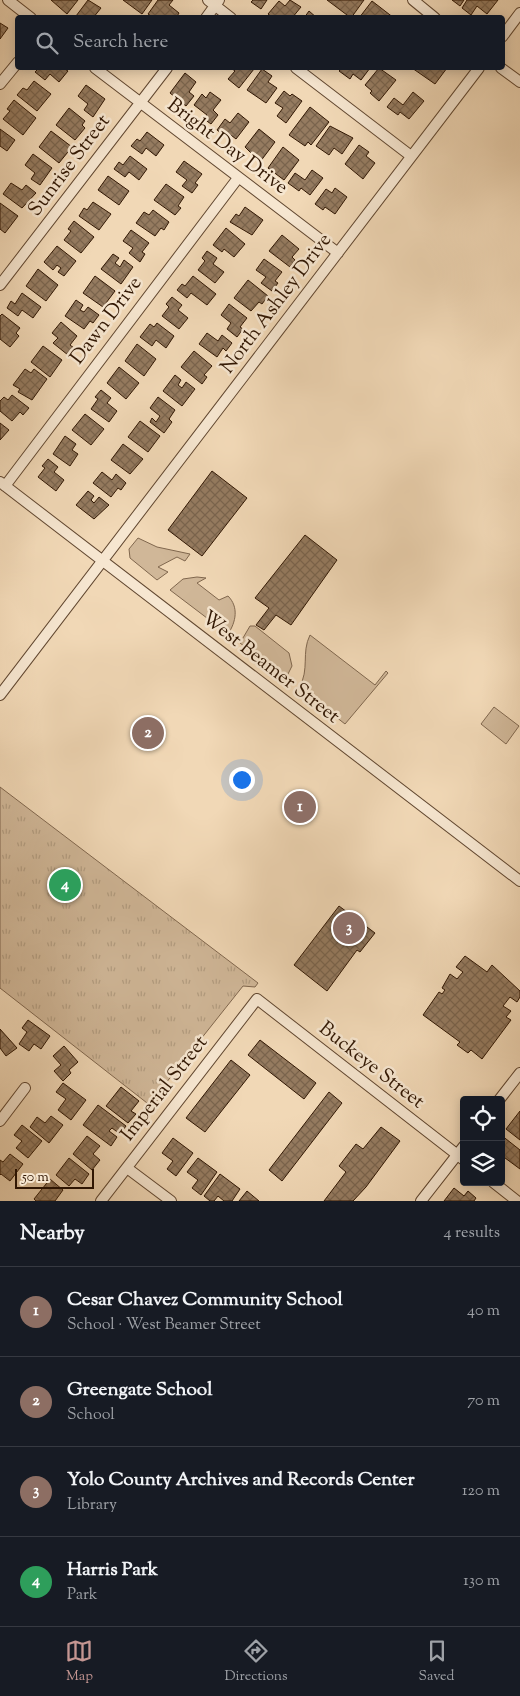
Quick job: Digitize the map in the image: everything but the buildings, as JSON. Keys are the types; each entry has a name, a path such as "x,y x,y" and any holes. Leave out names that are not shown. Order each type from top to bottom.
{"street":[{"path":"8,0 28,15"},
{"path":"412,0 432,15"},
{"path":"208,15 214,2 228,15"},
{"path":"505,32 520,13"},
{"path":"0,84 15,66"},
{"name":"Bright Day Drive","path":"98,70 338,253"},
{"name":"Sunrise Street","path":"0,285 165,70"},
{"path":"299,70 411,156"},
{"name":"North Ashley Drive","path":"0,695 477,70"},
{"path":"504,70 520,82"},
{"name":"Dawn Drive","path":"2,484 238,178"},
{"name":"West Beamer Street","path":"2,484 520,881"},
{"name":"Buckeye Street","path":"257,999 460,1157"},
{"name":"Imperial Street","path":"102,1201 257,999"},
{"path":"502,1096 520,1073"},
{"path":"0,1121 25,1088"},
{"path":"421,1201 460,1157"},
{"path":"127,1168 171,1201"},
{"path":"498,1186 517,1201"}],"green space":[{"path":"138,538 157,547 190,554 185,561 177,557 158,567 168,572 157,580 130,558 129,549"},
{"path":"206,578 197,583 219,600 228,596 234,605 233,625 228,634 170,590 183,579"},
{"path":"250,626 255,626 289,653 292,666 286,678 240,643"},
{"path":"310,635 375,685 386,671 388,673 345,724 299,688 304,674 306,648"},
{"path":"494,707 519,726 506,744 481,724"},
{"path":"0,787 258,983 255,987 243,986 154,1098 161,1104 156,1110 0,988"}],"place":[{"name":"Greengate School","path":"148,733"},
{"name":"Cesar Chavez Community School","path":"300,807"},
{"name":"Harris Park","path":"65,885"},
{"name":"Yolo County Archives and Records Center","path":"349,928"}]}
